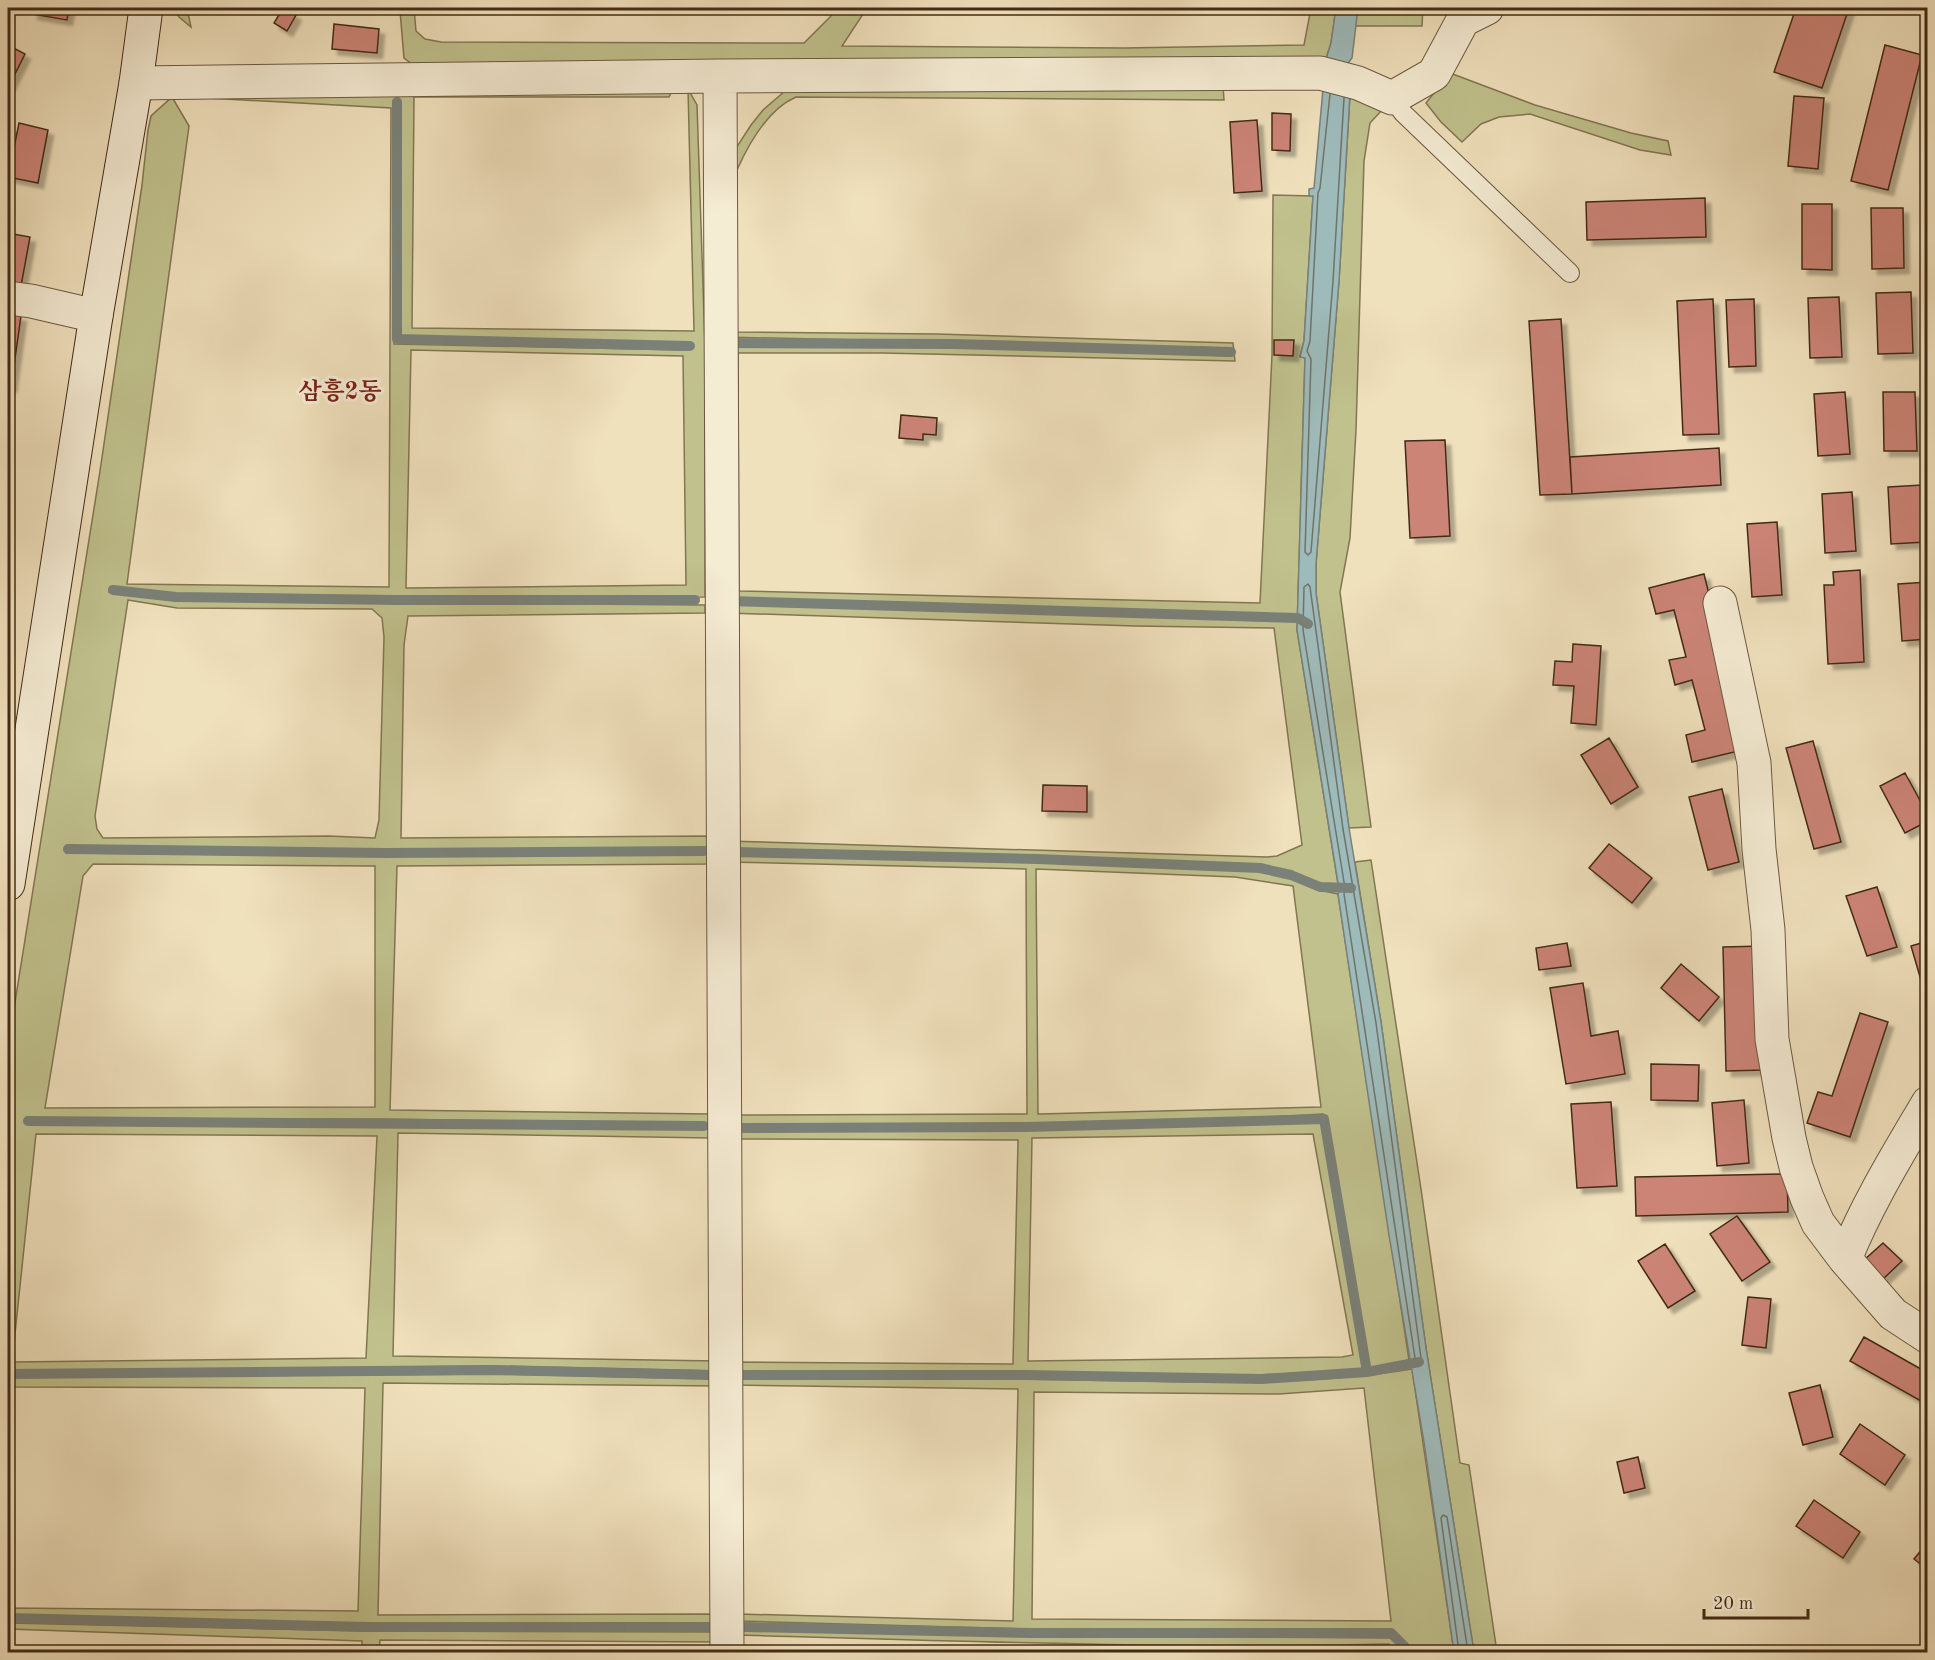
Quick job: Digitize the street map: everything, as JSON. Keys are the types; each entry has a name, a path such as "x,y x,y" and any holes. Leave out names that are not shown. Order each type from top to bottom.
{"street":[{"path":"8,885 146,8"},
{"path":"136,83 720,76 1320,73 1358,83 1392,98 1434,74 1463,20 1487,8"},
{"path":"720,76 727,1653"},
{"path":"8,298 96,316"},
{"path":"1720,603 1754,763 1767,930 1772,1039 1796,1167 1818,1223 1845,1259 1893,1314 1928,1337"},
{"path":"1845,1259 1864,1216 1891,1165 1928,1103"}],"lane":[{"path":"1392,98 1411,121 1570,273"}],"green space":[{"path":"173,8 187,8 191,27 179,17"},
{"path":"382,8 414,8 416,31 425,39 441,42 804,43 837,8 867,8 842,46 1124,48 1304,45 1311,8 1336,8 1331,43 1326,59 412,64 404,58 400,11"},
{"path":"1358,8 1423,8 1422,26 1355,26"},
{"path":"1450,73 1535,105 1631,133 1668,141 1671,155 1640,150 1530,114 1499,117 1481,124 1462,142 1441,122 1426,103"},
{"path":"676,82 669,97 414,97 412,328 694,331 688,89 697,105 705,346 705,597 398,598 176,594 110,587 109,592 176,601 705,605 705,613 408,616 404,645 401,838 709,836 710,849 383,851 65,847 66,853 384,856 710,854 710,864 397,866 390,1110 711,1114 711,1124 384,1119 28,1119 26,1123 711,1129 711,1138 398,1133 393,1356 717,1361 718,1371 491,1366 8,1371 8,1046 100,471 148,130 151,116 172,97 189,126 127,584 389,587 391,108 207,98","holes":["397,96 399,101 400,336 681,343 689,346 684,350 394,344","411,350 683,356 686,585 406,588","128,600 177,608 372,609 382,618 384,637 379,820 375,838 329,836 103,838 97,829 95,816","93,864 375,866 375,1107 45,1108 83,876","36,1134 377,1136 366,1358 12,1362"]},
{"path":"1223,86 1224,100 796,97 786,102 760,128 737,170 736,332 937,334 1233,343 1234,350 1232,348 722,337 723,180 738,145 751,125 763,110 785,91"},
{"path":"1350,94 1382,110 1370,123 1364,161 1356,430 1350,538 1340,592 1371,827 1349,828 1316,593 1316,564 1339,281"},
{"path":"1273,195 1313,196 1304,341 1300,356 1305,358 1297,630 1338,884 1322,885 1293,873 1258,864 727,848 726,841 1267,857 1277,856 1302,845 1274,628 1135,626 727,613 726,604 1091,613 1265,621 1268,616 1264,614 725,598 724,347 953,346 1231,356 1234,353 1235,361 882,353 738,353 739,591 1260,603 1272,355"},
{"path":"727,854 1036,862 1259,871 1290,877 1319,890 1338,894 1409,1360 1369,1369 1327,1118 1323,1114 1174,1121 729,1124 728,1115 1027,1114 1026,869 727,862","holes":["1036,869 1235,877 1293,886 1321,1107 1038,1114"]},
{"path":"1371,860 1460,1463 1469,1465 1497,1652 1474,1652 1426,1348 1381,1022 1355,862"},
{"path":"1322,1122 1363,1370 1258,1375 734,1371 733,1362 1013,1364 1018,1140 729,1139 729,1131 1026,1130","holes":["1313,1134 1353,1355 1028,1361 1032,1138"]},
{"path":"1412,1369 1454,1652 1416,1652 1391,1630 1028,1629 739,1621 738,1614 1013,1621 1018,1389 733,1385 733,1378 1247,1382 1371,1375","holes":["1364,1388 1391,1621 1032,1619 1034,1392 1279,1394"]},
{"path":"495,1374 717,1379 718,1386 383,1383 378,1615 717,1614 717,1623 370,1624 8,1615 8,1608 358,1611 365,1388 8,1387 8,1377"},
{"path":"8,1623 368,1631 718,1632 718,1642 380,1640 379,1652 362,1652 362,1641 8,1629"},
{"path":"739,1629 1033,1636 1392,1638 1407,1652 1396,1652 1389,1644 1227,1646 983,1642 739,1635"}],"water":[{"path":"1336,8 1358,8 1352,58 1345,67 1326,59 1331,43"},
{"path":"1323,89 1350,94 1339,281 1316,564 1316,593 1349,828 1381,1022 1426,1348 1474,1652 1454,1652 1424,1442 1389,1235 1339,889 1297,630 1305,358 1300,357 1304,341 1313,196 1309,196 1309,189 1314,188"}],"building":[{"path":"33,8 69,8 67,20 32,14"},
{"path":"283,8 296,15 287,31 274,23"},
{"path":"1796,8 1849,8 1822,88 1774,72"},
{"path":"334,24 379,29 377,53 332,49"},
{"path":"8,45 25,54 9,86 8,85"},
{"path":"1885,45 1922,55 1888,190 1851,181"},
{"path":"1794,96 1824,98 1818,169 1788,166"},
{"path":"1272,113 1291,114 1290,151 1272,150"},
{"path":"1257,120 1262,191 1234,193 1230,122"},
{"path":"19,123 48,130 38,183 8,177"},
{"path":"1705,198 1706,237 1587,240 1586,202"},
{"path":"1802,204 1832,204 1832,270 1802,269"},
{"path":"1871,208 1903,208 1904,268 1872,269"},
{"path":"8,233 30,237 21,286 8,283"},
{"path":"1911,292 1913,353 1878,354 1876,293"},
{"path":"1839,297 1842,357 1810,358 1808,298"},
{"path":"1713,299 1719,434 1683,435 1677,301"},
{"path":"1754,299 1756,366 1729,367 1726,300"},
{"path":"8,314 21,316 11,387 8,386"},
{"path":"1561,319 1572,494 1540,495 1529,321"},
{"path":"1274,340 1294,340 1293,356 1274,355"},
{"path":"1845,392 1850,454 1818,456 1814,394"},
{"path":"1883,392 1915,392 1917,451 1884,451"},
{"path":"901,415 937,418 936,435 923,434 923,440 899,438"},
{"path":"1445,440 1450,536 1410,538 1405,441"},
{"path":"1719,448 1721,485 1572,494 1570,457"},
{"path":"1922,485 1926,542 1891,544 1888,487"},
{"path":"1852,492 1856,551 1825,553 1822,494"},
{"path":"1777,522 1782,595 1752,597 1747,524"},
{"path":"1860,570 1864,662 1828,664 1824,585 1834,585 1833,572"},
{"path":"1704,574 1747,749 1692,762 1686,735 1705,730 1692,680 1675,685 1669,660 1686,657 1674,610 1656,614 1649,588"},
{"path":"1928,582 1928,639 1902,641 1898,584"},
{"path":"1573,644 1601,646 1596,725 1571,723 1574,686 1553,685 1555,661 1572,662"},
{"path":"1609,738 1638,787 1611,804 1581,755"},
{"path":"1813,741 1841,842 1814,849 1786,748"},
{"path":"1905,773 1928,815 1928,821 1905,833 1880,786"},
{"path":"1043,785 1087,786 1087,812 1042,811"},
{"path":"1722,789 1739,862 1708,870 1689,797"},
{"path":"1609,844 1652,878 1632,903 1589,868"},
{"path":"1928,867 1928,883 1921,869"},
{"path":"1877,887 1897,947 1867,956 1846,896"},
{"path":"1928,941 1928,1004 1911,946"},
{"path":"1567,943 1571,966 1539,970 1536,948"},
{"path":"1763,946 1765,1070 1726,1071 1723,947"},
{"path":"1681,964 1719,997 1699,1021 1661,988"},
{"path":"1583,983 1591,1036 1618,1031 1625,1074 1566,1084 1550,988"},
{"path":"1860,1013 1888,1022 1850,1137 1807,1123 1818,1092 1832,1096"},
{"path":"1651,1064 1699,1065 1698,1101 1651,1100"},
{"path":"1744,1100 1749,1163 1717,1166 1712,1103"},
{"path":"1611,1102 1617,1186 1577,1188 1571,1104"},
{"path":"1787,1174 1788,1212 1636,1216 1635,1177"},
{"path":"1737,1216 1770,1262 1742,1281 1710,1234"},
{"path":"1883,1243 1902,1261 1882,1280 1864,1260"},
{"path":"1665,1244 1695,1291 1668,1308 1638,1261"},
{"path":"1748,1297 1771,1299 1766,1348 1742,1345"},
{"path":"1864,1337 1928,1373 1928,1405 1850,1361"},
{"path":"1820,1385 1833,1437 1803,1445 1789,1393"},
{"path":"1860,1424 1905,1455 1885,1485 1840,1454"},
{"path":"1638,1457 1645,1488 1624,1493 1617,1462"},
{"path":"1814,1500 1860,1532 1843,1558 1796,1526"},
{"path":"1928,1542 1928,1570 1914,1559"}],"waterway":[{"path":"397,102 397,339 690,346"},
{"path":"723,343 953,344 1231,352"},
{"path":"113,590 176,597 695,600"},
{"path":"730,601 1298,618 1308,624"},
{"path":"68,849 385,853 704,851"},
{"path":"729,852 1037,859 1260,868 1291,875 1320,887 1351,888"},
{"path":"736,1128 1026,1127 1324,1119 1367,1372"},
{"path":"28,1121 704,1126"},
{"path":"733,1375 1025,1375 1262,1379 1367,1372 1419,1362"},
{"path":"8,1374 492,1370 714,1375"},
{"path":"8,1618 368,1627 711,1627"},
{"path":"746,1627 1033,1633 1391,1633 1410,1652"}],"district":[{"name":"삼흥2동","path":"340,391"}]}
